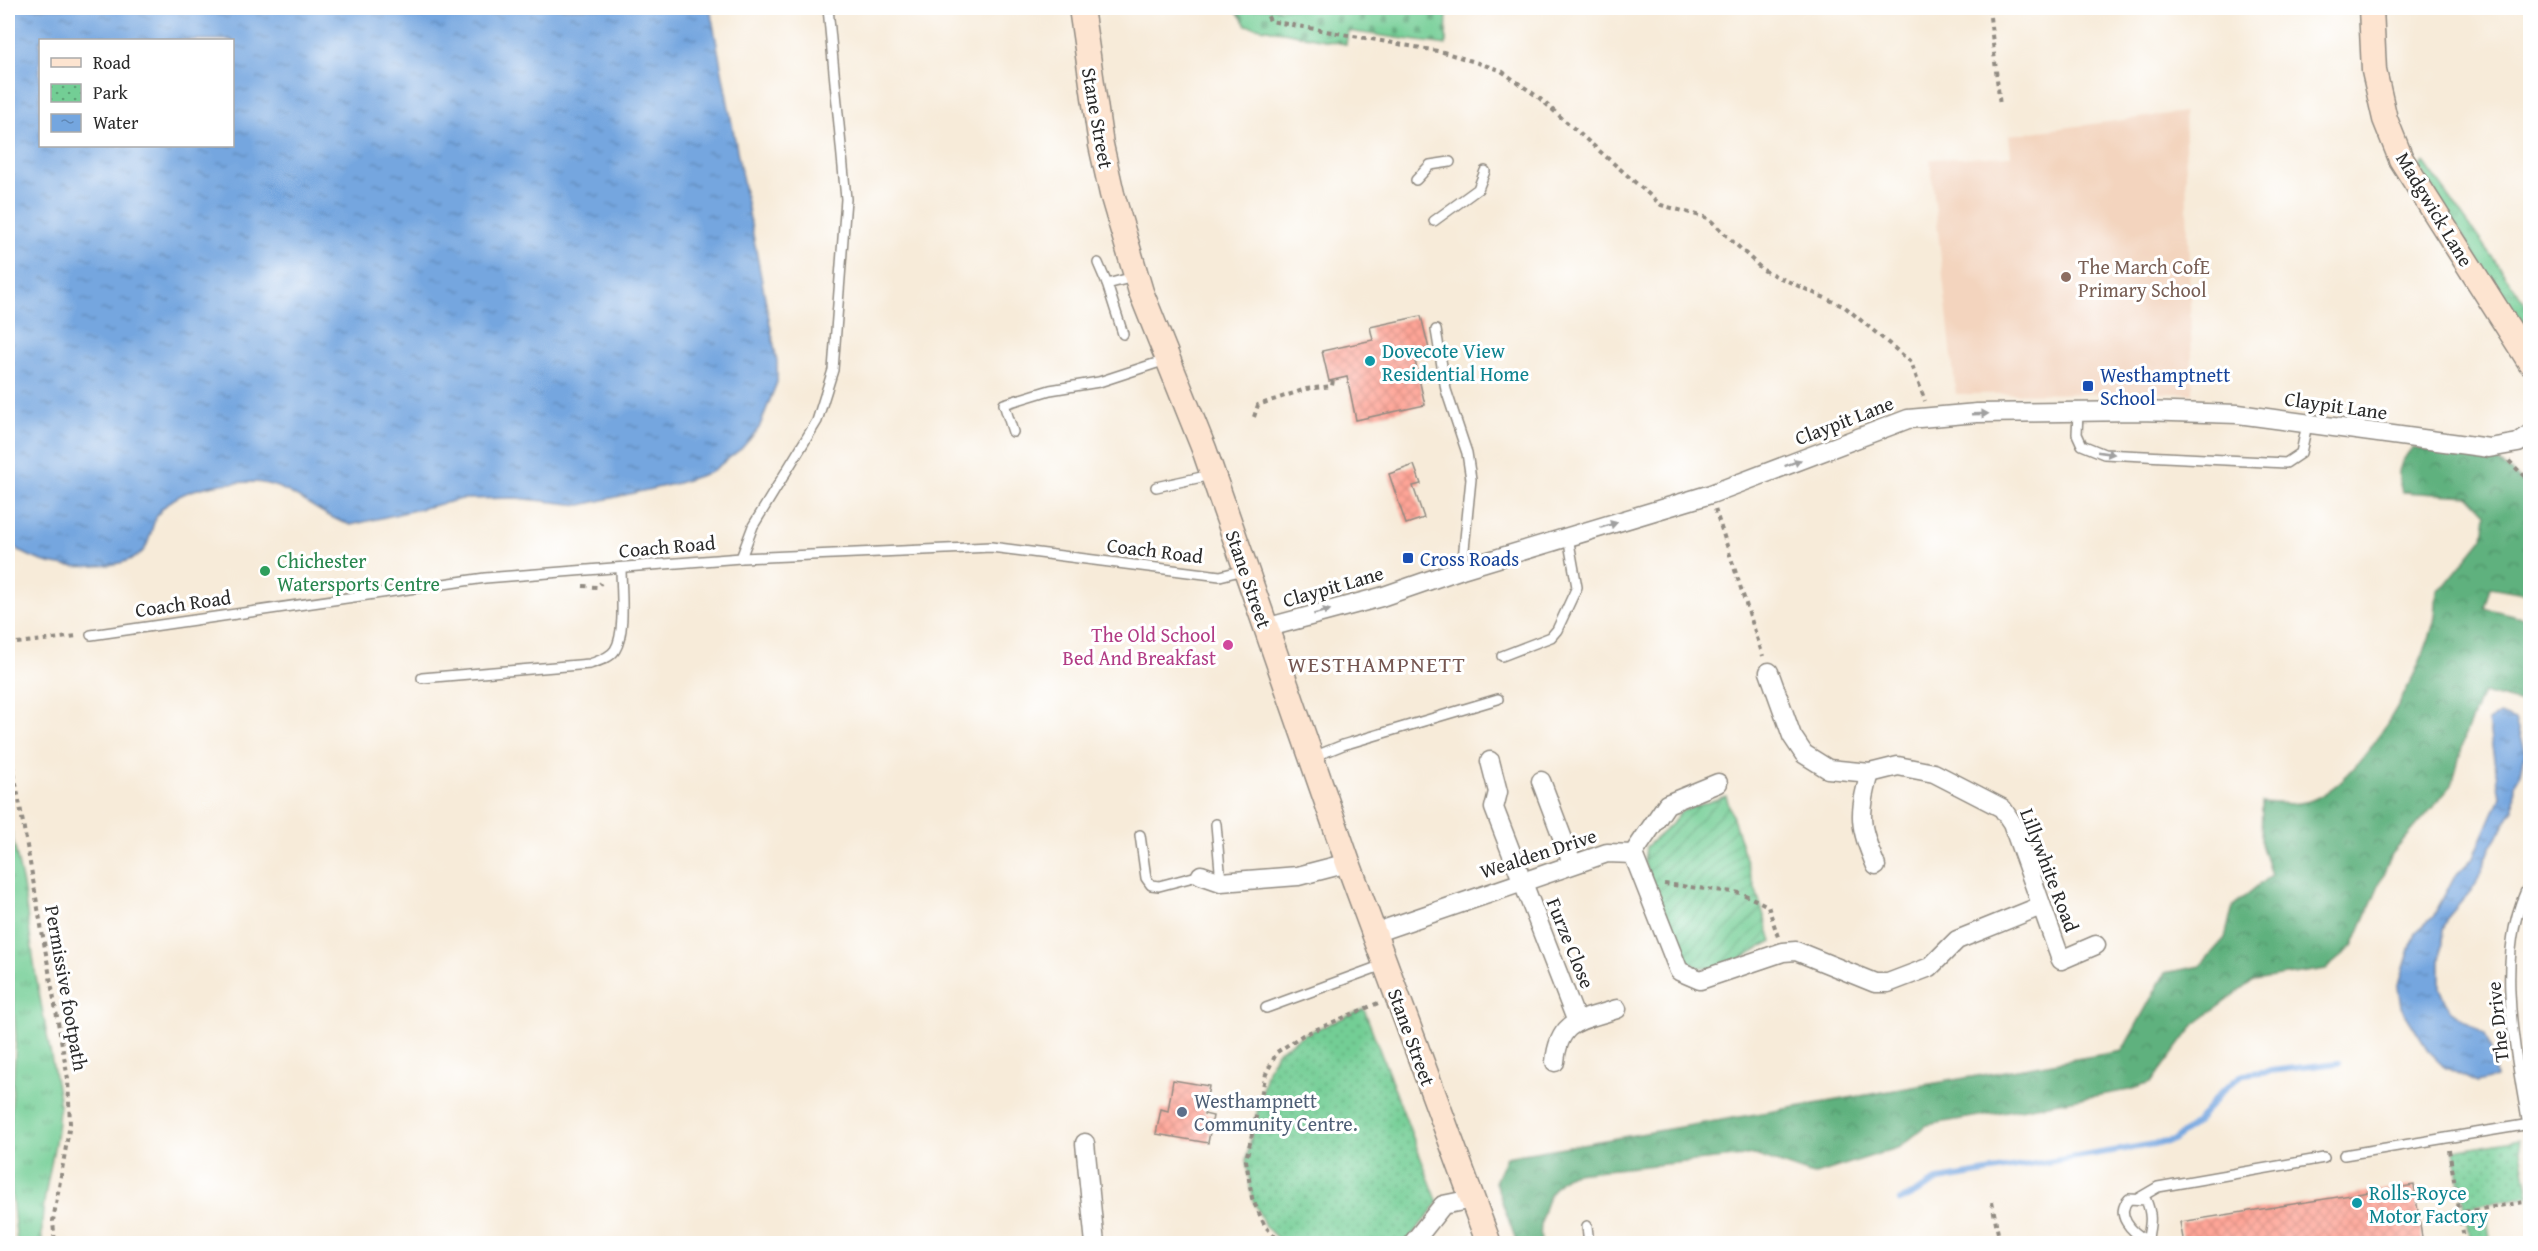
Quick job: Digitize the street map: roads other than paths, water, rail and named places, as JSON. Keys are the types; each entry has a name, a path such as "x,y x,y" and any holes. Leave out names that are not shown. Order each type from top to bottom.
{"street":[{"name":"Stane Street","path":"1081,8 1101,145 1112,195 1137,277 1213,475 1348,863 1489,1244"},
{"name":"Madgwick Lane","path":"2370,8 2374,71 2385,118 2402,159 2530,362"},
{"name":"Claypit Lane","path":"1265,628 1382,597 1462,569 1711,494 1908,419 1977,413 2140,411 2238,414 2489,448 2518,443 2530,434"},
{"name":"Lillywhite Road","path":"1769,672 1792,736 1804,754 1828,769 1870,773 1898,766 1934,773 2002,808 2012,823 2061,960 2096,945"},
{"name":"Furze Close","path":"1490,761 1498,792 1494,808 1578,1022"},
{"path":"1870,773 1860,807 1862,832 1876,866"},
{"name":"Wealden Drive","path":"1541,781 1572,863"},
{"path":"1718,783 1667,804 1633,854 1679,971 1700,980 1783,952 1796,951 1875,983 1888,983 1930,967 1958,940 2041,906"},
{"name":"Wealden Drive","path":"1374,933 1572,863 1606,853 1633,854"},
{"path":"1201,875 1221,882 1298,876 1348,863"},
{"name":"Furze Close","path":"1555,1062 1557,1044 1563,1030 1578,1022 1617,1009"},
{"path":"1085,1143 1095,1244"},
{"path":"1412,1244 1443,1205 1472,1199"}],"lane":[{"path":"741,558 753,526 817,422 833,370 846,199 828,8"},
{"path":"1416,180 1422,170 1430,165 1450,162"},
{"path":"1434,221 1478,189 1485,171"},
{"path":"1098,263 1123,334"},
{"path":"1107,284 1137,277"},
{"path":"1436,330 1446,390 1467,453 1471,479 1462,569"},
{"path":"1013,432 1004,404 1050,390 1098,382 1168,359"},
{"path":"2078,413 2077,434 2082,445 2098,453 2264,462 2286,463 2295,460 2301,453 2307,424"},
{"path":"1156,487 1213,475"},
{"path":"1502,656 1551,637 1557,630 1577,587 1568,537"},
{"name":"Coach Road","path":"91,634 485,578 741,558 991,547 1220,576 1246,569"},
{"path":"422,678 590,664 606,658 615,650 621,631 621,568"},
{"path":"1311,758 1343,745 1498,699"},
{"path":"1216,824 1221,882"},
{"path":"1140,835 1146,878 1151,885 1160,886 1201,875"},
{"name":"The Drive","path":"2530,883 2514,936 2508,980 2530,1138"},
{"path":"1266,1008 1386,964"},
{"path":"2344,1155 2529,1124"},
{"path":"2139,1198 2158,1187 2324,1158"},
{"path":"2129,1199 2146,1200 2151,1210 2151,1233 2147,1242 2130,1230 2124,1217 2125,1204 2129,1199"},
{"path":"1587,1226 1589,1244"}],"water":[{"path":"8,8 710,8 777,361 777,382 759,428 742,448 711,472 678,483 581,505 516,498 462,499 351,525 326,514 291,493 266,484 252,482 213,485 186,493 164,506 153,524 144,550 136,557 125,561 97,566 68,566 45,562 8,544"},
{"path":"2500,714 2515,720 2525,753 2521,773 2515,783 2514,809 2491,847 2475,886 2449,916 2443,929 2440,963 2440,988 2450,1010 2485,1035 2491,1050 2495,1078 2477,1083 2444,1067 2429,1052 2401,1007 2398,987 2415,933 2433,917 2454,877 2474,857 2500,797 2488,721"}],"waterway":[{"path":"1900,1201 1939,1180 2173,1141 2196,1123 2221,1092 2243,1074 2339,1063"}],"place":[{"name":"The March CofE Primary School","path":"2066,277"},
{"name":"Dovecote View Residential Home","path":"1370,361"},
{"name":"Westhamptnett School","path":"2088,386"},
{"name":"Cross Roads","path":"1408,558"},
{"name":"Chichester Watersports Centre","path":"265,571"},
{"name":"The Old School Bed And Breakfast","path":"1228,645"},
{"name":"Westhampnett Community Centre.","path":"1182,1112"},
{"name":"Rolls-Royce Motor Factory","path":"2357,1203"}],"district":[{"name":"WESTHAMPNETT","path":"1377,664"}]}
